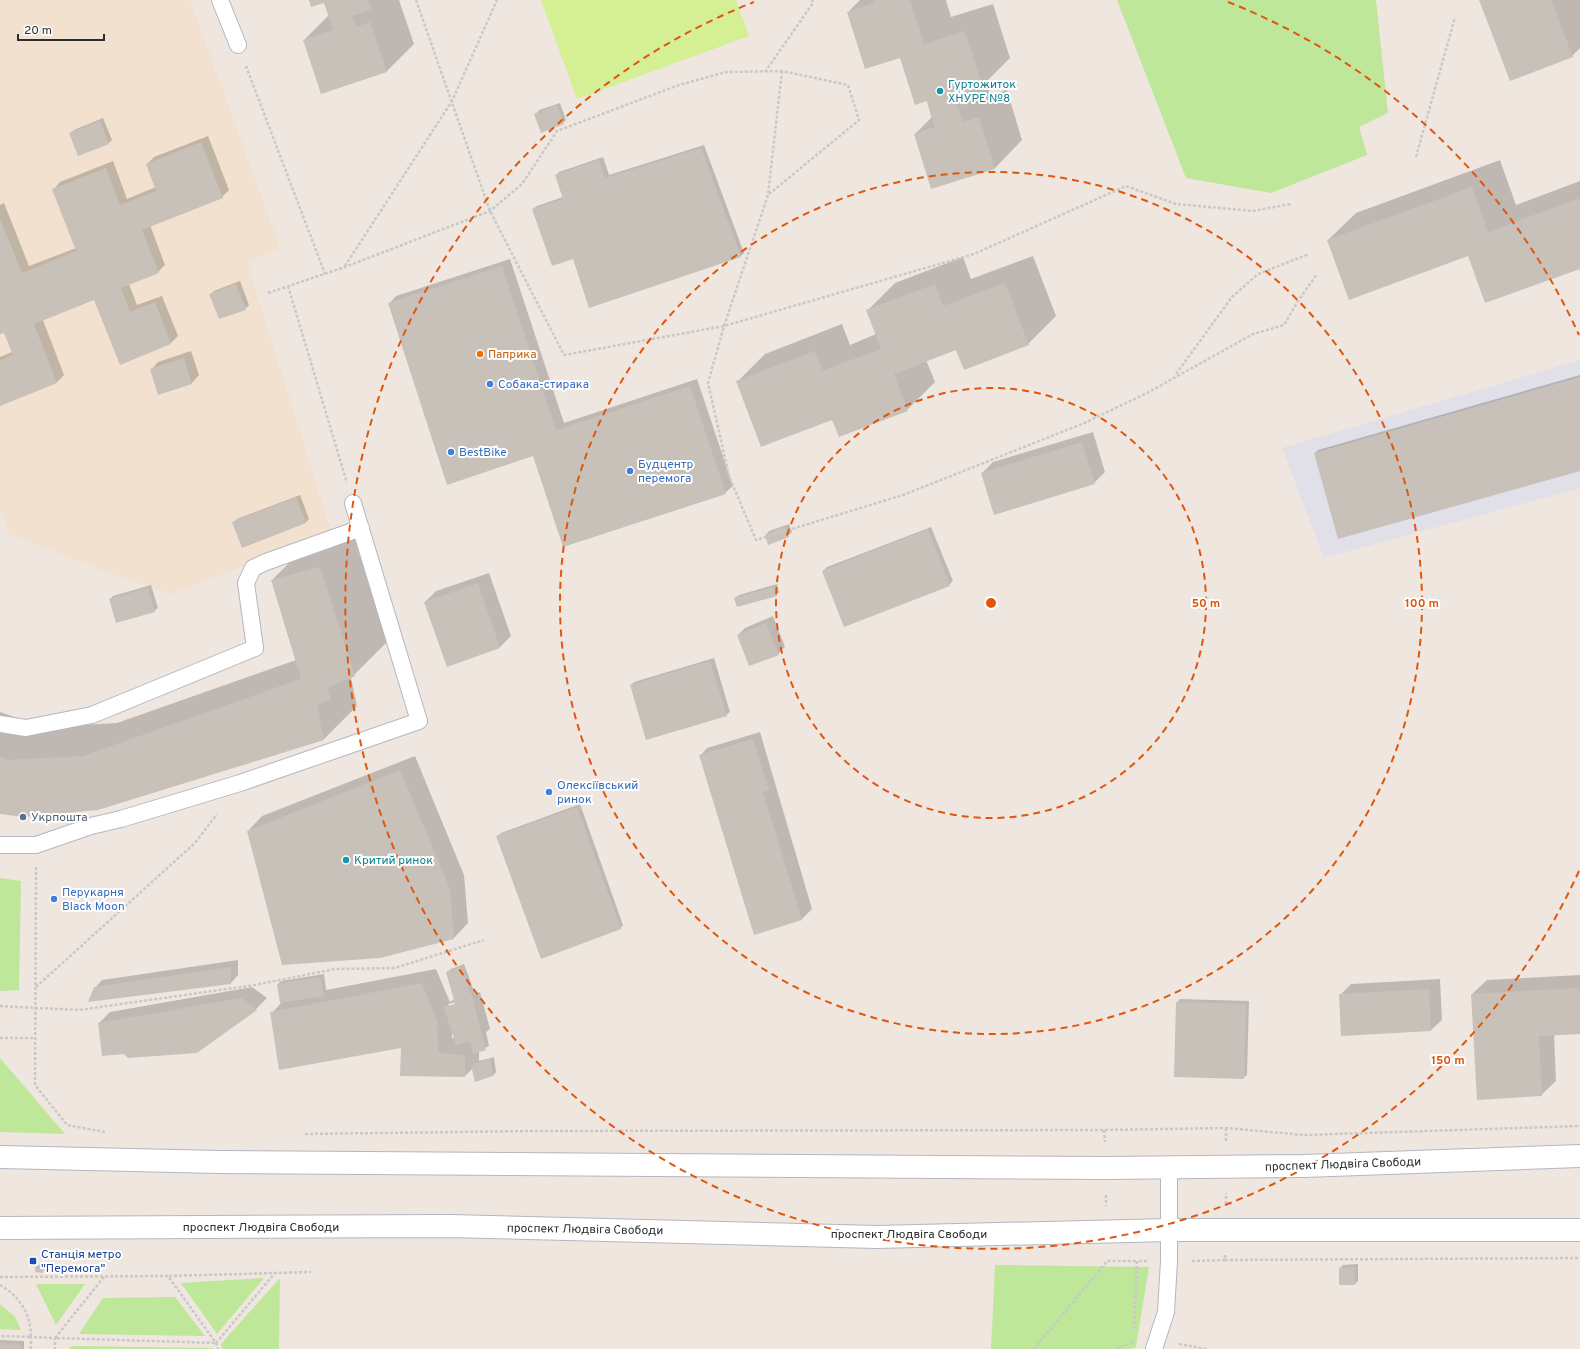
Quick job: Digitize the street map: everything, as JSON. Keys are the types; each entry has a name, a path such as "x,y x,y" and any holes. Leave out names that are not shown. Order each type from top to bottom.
{"main road":[{"name":"проспект Людвіга Свободи","path":"0,1157 220,1162 1106,1168 1304,1166 1580,1156"},
{"name":"проспект Людвіга Свободи","path":"0,1228 450,1226 877,1237 1169,1230 1580,1230"}],"lane":[{"path":"220,0 238,45"},
{"path":"0,845 36,845 92,826 240,784 419,721 353,503"},
{"path":"0,724 26,728 92,715 255,648 246,583 253,568 361,528"},
{"path":"1154,1349 1166,1312 1169,1230 1169,1167"}],"path":[{"path":"416,0 490,211 564,355 724,326 974,254 1126,186 1176,204 1253,211 1291,204"},
{"path":"345,267 452,102 497,0"},
{"path":"765,72 813,3 812,0"},
{"path":"1416,157 1455,17"},
{"path":"238,45 325,274"},
{"path":"782,71 768,195 724,326 708,383 729,476 756,540 910,492 1082,424 1141,396 1253,334 1284,325 1298,300 1317,274"},
{"path":"268,293 345,267 490,211 522,184 557,131 679,85 726,72 782,71 848,84 859,120 768,195"},
{"path":"1175,376 1232,297 1258,274 1308,254"},
{"path":"288,286 353,503"},
{"path":"36,987 195,843 240,784"},
{"path":"36,845 35,1085 67,1125 112,1133"},
{"path":"0,1006 79,1010 255,985 334,969 395,968 484,940"},
{"path":"0,1038 35,1038"},
{"path":"302,1134 533,1131 1096,1130 1226,1128 1304,1135 1580,1126"},
{"path":"1034,1349 1107,1261 1137,1261"},
{"path":"216,1343 276,1272"},
{"path":"0,1277 168,1276 311,1272"},
{"path":"168,1276 216,1343 218,1349"},
{"path":"55,1349 55,1338 104,1277"},
{"path":"0,1285 11,1292 24,1307 31,1326 31,1349"},
{"path":"0,1336 216,1343"}],"shaded area":[{"path":"0,0 190,0 280,248 247,262 331,531 172,594 98,569 9,534 0,507"},
{"path":"1580,360 1580,488 1324,558 1282,448"}],"green space":[{"path":"541,0 736,0 749,36 577,99"},
{"path":"1117,0 1376,0 1388,113 1359,127 1367,155 1271,193 1186,178"},
{"path":"0,878 21,881 19,990 0,991"},
{"path":"0,1058 65,1134 0,1132"},
{"path":"995,1265 1149,1267 1136,1347 1129,1349 991,1349"},
{"path":"264,1278 217,1334 181,1283"},
{"path":"280,1278 279,1349 222,1349 221,1344"},
{"path":"36,1284 85,1284 56,1325"},
{"path":"175,1297 205,1336 79,1334 103,1298"},
{"path":"0,1304 15,1317 21,1330 0,1329"},
{"path":"72,1346 213,1348 213,1349 69,1349"}],"building":[{"path":"309,0 368,0 372,10 352,16 356,27 370,22 387,72 321,94 303,40 333,30 324,3 311,7"},
{"name":"Гуртожиток ХНУРЕ №8","path":"873,0 910,0 924,44 965,31 983,87 955,96 963,122 979,117 995,169 931,189 914,134 934,127 927,101 915,105 900,58 865,69 847,12 874,3"},
{"path":"1479,0 1551,0 1573,57 1510,81"},
{"path":"557,105 564,124 541,133 534,114"},
{"path":"100,121 109,144 78,156 69,133"},
{"path":"201,142 223,198 142,230 159,273 121,288 130,312 155,302 171,344 120,365 94,300 34,324 57,383 0,406 0,361 13,355 4,333 0,334 0,219 22,273 76,251 52,189 106,168 120,205 156,191 146,164"},
{"path":"701,148 741,257 589,308 573,259 552,266 532,209 563,199 555,175 599,160 605,178"},
{"path":"1472,187 1488,232 1580,198 1580,269 1485,303 1468,256 1349,300 1327,240"},
{"path":"502,266 556,430 690,386 726,494 563,547 533,456 447,485 388,303"},
{"path":"1005,283 1029,345 964,370 956,350 894,374 908,411 839,437 832,420 761,447 736,381 815,351 822,371 881,349 866,310 935,284 943,306"},
{"path":"236,284 246,310 219,319 209,294"},
{"path":"184,358 192,384 158,395 150,369"},
{"path":"1580,377 1580,471 1338,539 1314,453"},
{"path":"1082,442 1095,484 994,515 981,473"},
{"path":"296,497 306,523 242,548 232,522"},
{"path":"785,526 789,537 768,545 765,535"},
{"path":"928,529 950,586 844,627 822,571"},
{"path":"320,567 355,676 327,688 331,700 317,705 324,740 98,810 23,817 0,814 0,757 9,760 83,756 301,679 271,580"},
{"path":"478,583 500,648 447,667 424,602"},
{"path":"774,587 777,596 737,607 734,598"},
{"path":"148,588 155,612 116,623 109,599"},
{"path":"766,623 779,655 749,666 737,635"},
{"path":"710,661 727,716 646,740 630,685"},
{"path":"753,739 769,790 763,792 802,920 754,935 699,755"},
{"name":"Критий ринок","path":"400,770 450,889 454,939 380,958 282,965 247,831"},
{"path":"577,807 621,929 541,959 496,836"},
{"path":"461,966 473,999 486,1050 473,1054 470,1041 456,1045 444,1007 455,1004 446,972"},
{"path":"231,967 231,984 88,1002 94,987"},
{"path":"320,977 324,996 280,1003 277,984"},
{"path":"422,983 437,1021 438,1052 465,1056 465,1077 400,1076 401,1048 279,1070 270,1012"},
{"path":"1580,988 1580,1034 1539,1036 1542,1096 1477,1100 1471,994"},
{"path":"1429,989 1431,1031 1341,1036 1339,994"},
{"path":"241,998 257,1010 197,1053 128,1058 124,1054 102,1056 98,1023"},
{"path":"1176,1002 1246,1004 1244,1079 1174,1077"},
{"path":"490,1059 493,1076 475,1082 471,1065"},
{"path":"35,1267 43,1268 43,1273 35,1272"},
{"path":"1355,1267 1355,1285 1339,1285 1339,1268"},
{"path":"0,1343 21,1344 21,1349 0,1349"}],"place":[{"name":"Гуртожиток ХНУРЕ №8","path":"940,91"},
{"name":"Паприка","path":"480,354"},
{"name":"Собака-стирака","path":"490,384"},
{"name":"BestBike","path":"451,452"},
{"name":"Будцентр перемога","path":"630,471"},
{"name":"Олексіївський ринок","path":"549,792"},
{"name":"Укрпошта","path":"23,817"},
{"name":"Критий ринок","path":"346,860"},
{"name":"Перукарня Black Moon","path":"54,899"},
{"name":"Станція метро \"Перемога\"","path":"33,1261"}]}
